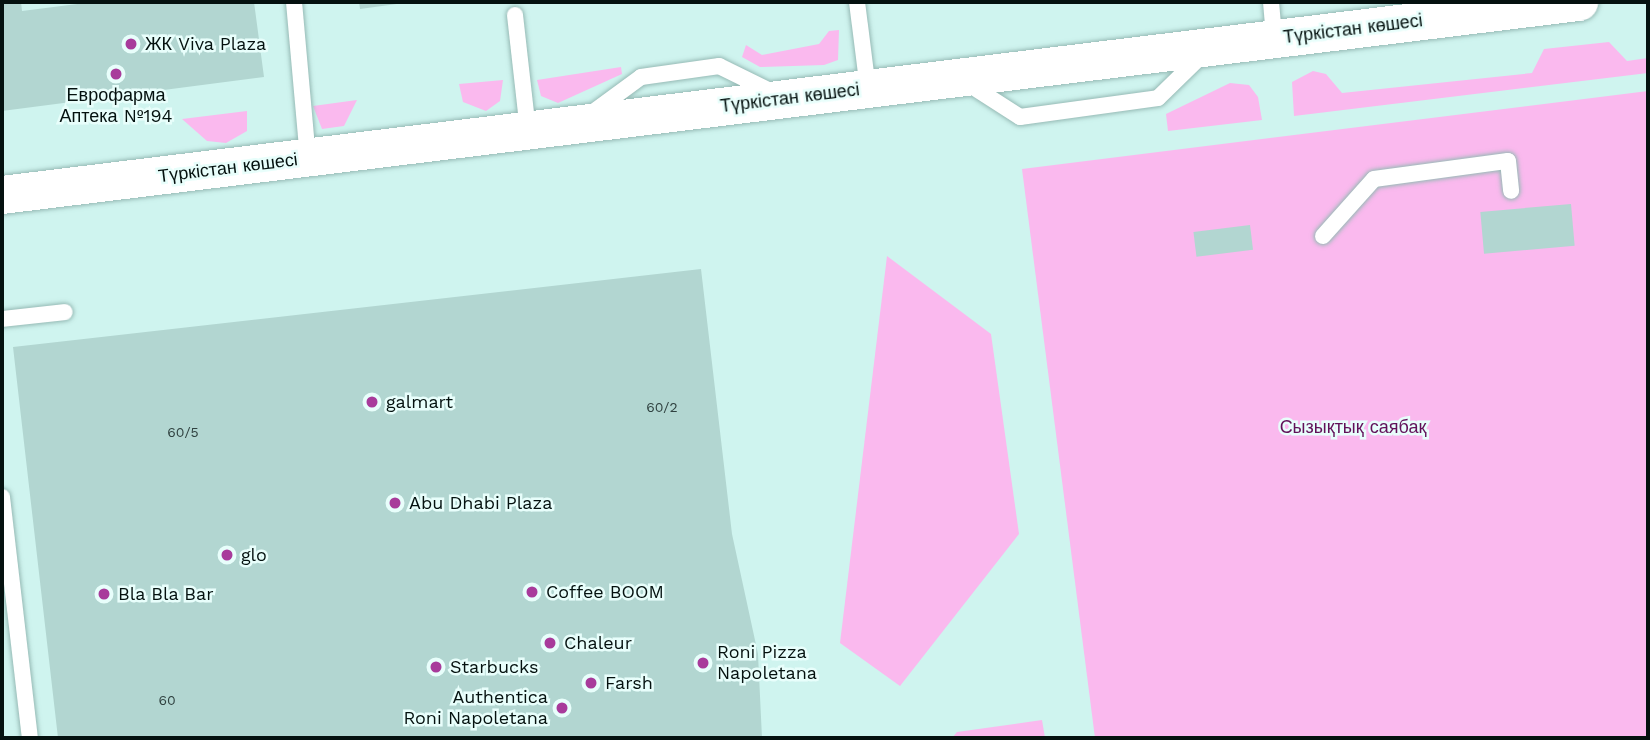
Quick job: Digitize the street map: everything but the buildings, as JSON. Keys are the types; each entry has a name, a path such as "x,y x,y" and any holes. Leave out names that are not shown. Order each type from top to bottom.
{"main road":[{"name":"Түркістан көшесі","path":"2,195 1579,2"}],"lane":[{"path":"294,2 308,158"},
{"path":"857,2 868,89"},
{"path":"1271,2 1274,39"},
{"path":"515,15 528,131"},
{"path":"1323,236 1374,179 1508,161 1511,191"},
{"path":"2,319 65,312"},
{"path":"2,497 30,738"}],"green space":[{"path":"839,30 838,60 824,65 760,67 742,57 746,45 762,55 819,44 829,31"},
{"path":"1609,42 1627,61 1648,58 1648,73 1294,116 1292,82 1313,71 1326,74 1342,93 1532,73 1544,49"},
{"path":"621,67 622,74 558,103 541,96 537,80"},
{"path":"503,80 500,101 486,111 463,102 459,84"},
{"path":"1230,83 1249,85 1258,97 1262,120 1168,131 1166,114"},
{"name":"Сызықтық саябақ","path":"1648,91 1648,738 1095,738 1022,169"},
{"path":"357,100 344,126 322,129 313,106"},
{"path":"247,111 247,131 226,143 207,141 182,119"},
{"path":"887,256 991,334 1019,534 900,686 840,643"},
{"path":"1042,720 1045,738 952,738 957,732"}],"place":[{"name":"ЖК Viva Plaza","path":"131,44"},
{"name":"Еврофарма Аптека №194","path":"116,74"},
{"name":"galmart","path":"372,402"},
{"name":"Abu Dhabi Plaza","path":"395,503"},
{"name":"glo","path":"227,555"},
{"name":"Coffee BOOM","path":"532,592"},
{"name":"Bla Bla Bar","path":"104,594"},
{"name":"Chaleur","path":"550,643"},
{"name":"Roni Pizza Napoletana","path":"703,663"},
{"name":"Starbucks","path":"436,667"},
{"name":"Farsh","path":"591,683"},
{"name":"Authentica Roni Napoletana","path":"562,708"}]}
